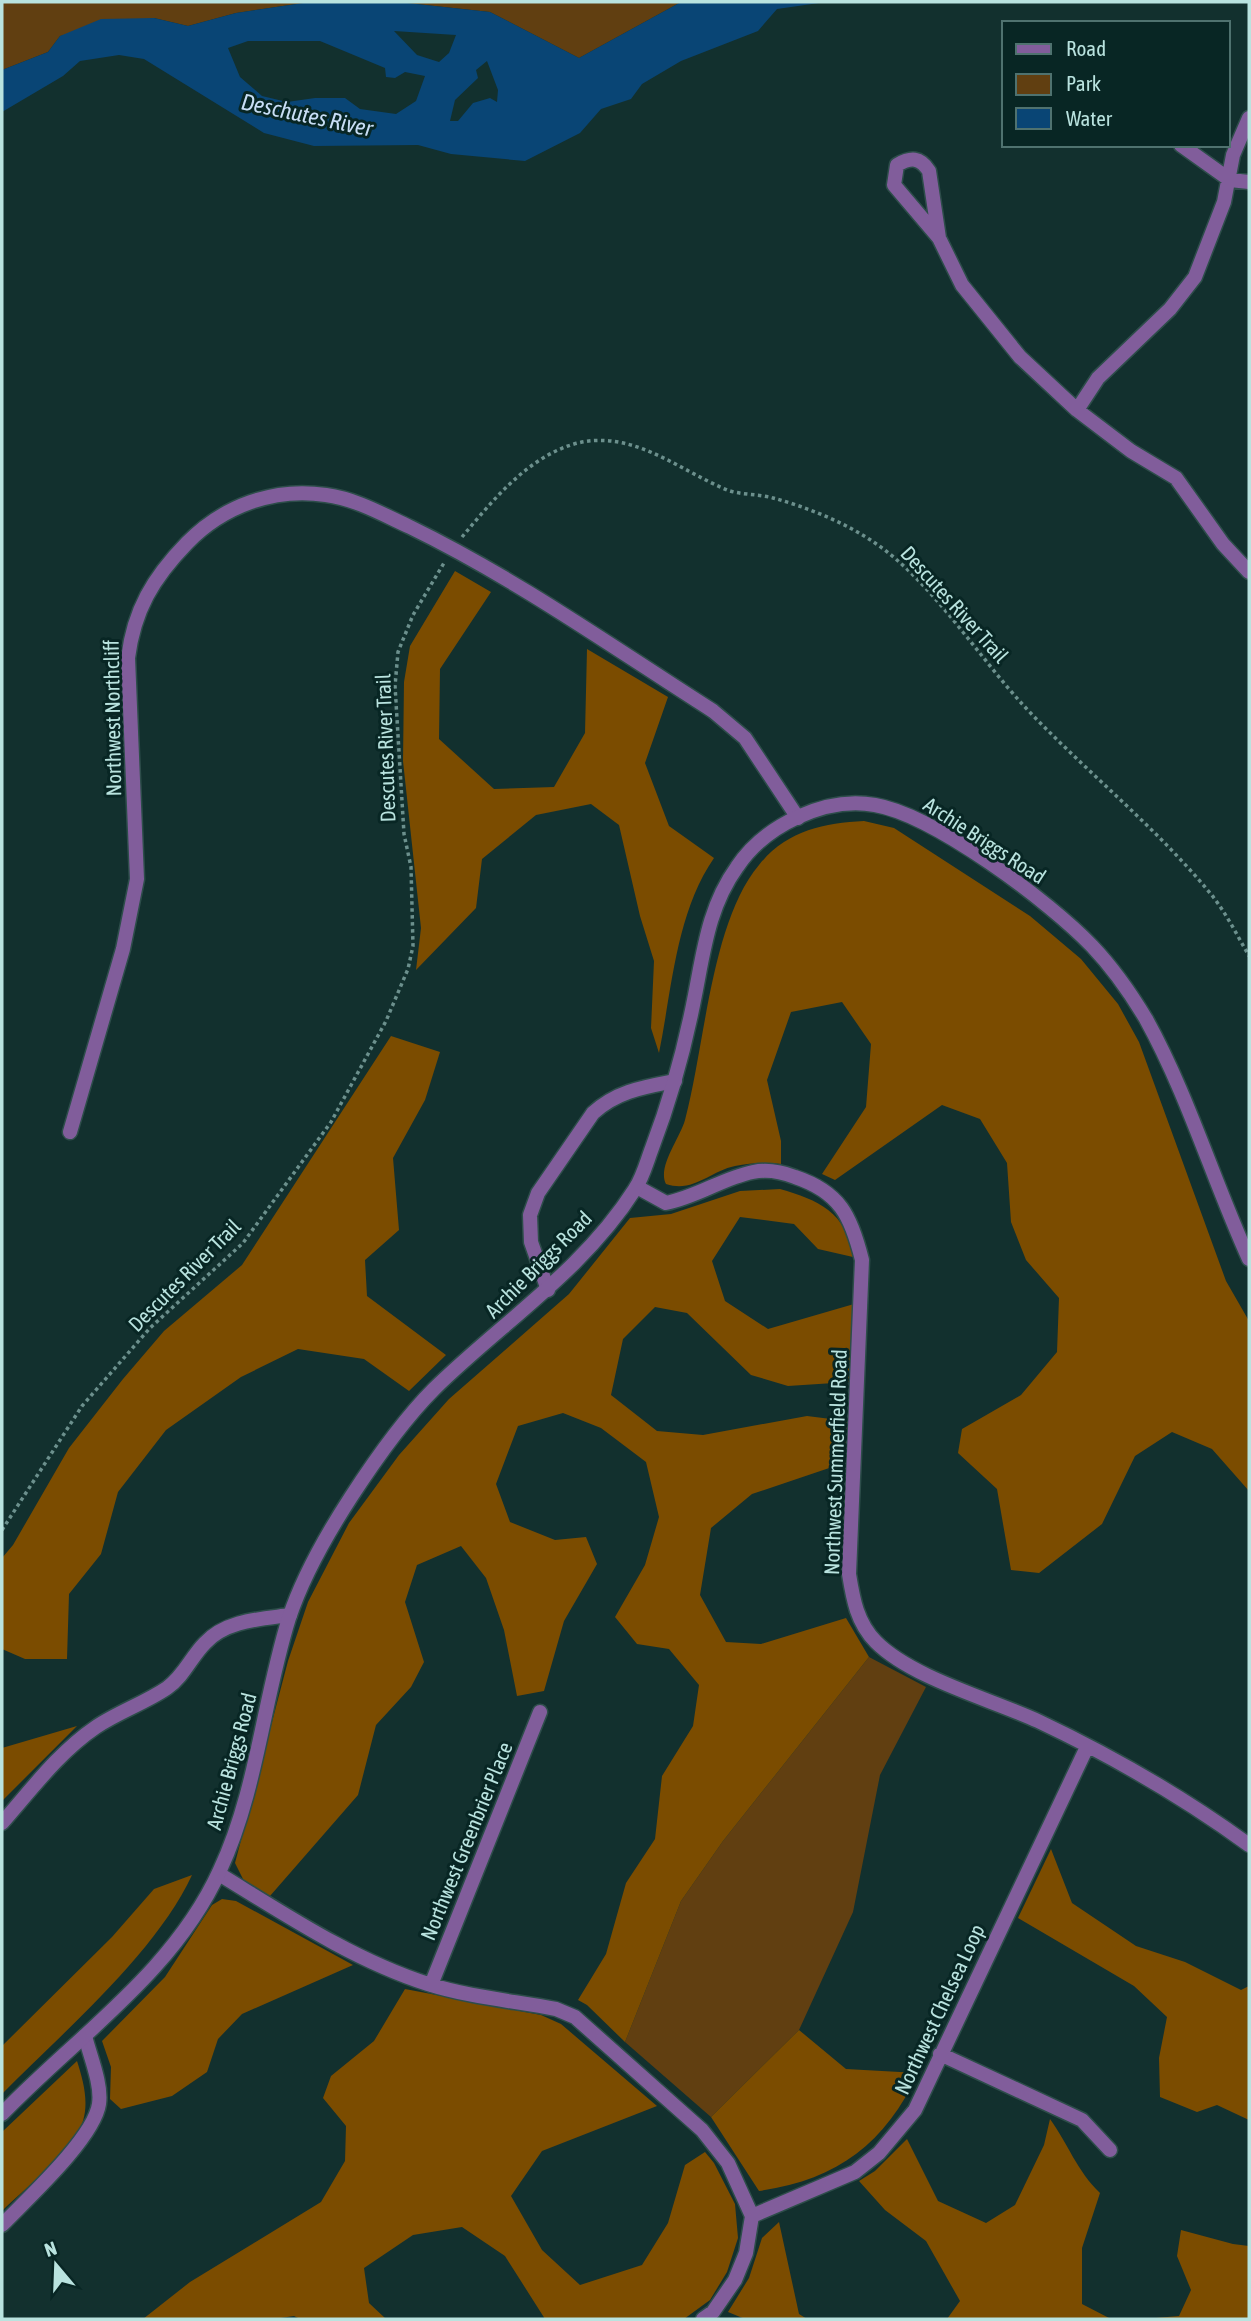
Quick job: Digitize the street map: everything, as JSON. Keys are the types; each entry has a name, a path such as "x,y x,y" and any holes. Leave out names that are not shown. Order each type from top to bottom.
{"street":[{"path":"1077,410 1098,378 1170,309 1195,278 1230,180 1233,155 1249,118"},
{"path":"1184,147 1230,180 1249,182"},
{"path":"939,238 929,172 923,162 916,159 906,160 897,165 894,184 939,238 962,285 1020,357 1077,410 1131,451 1176,478 1223,544 1249,572"},
{"name":"Northwest Northcliff","path":"70,1132 123,949 137,879 128,658 132,626 148,592 167,564 207,523 246,503 272,496 327,495 358,502 453,548 713,711 745,738 797,818"},
{"name":"Archie Briggs Road","path":"2,2114 136,1988 171,1947 219,1874 250,1779 290,1615 331,1529 390,1442 433,1391 548,1290 591,1246 637,1187 676,1081 705,938 719,897 745,855 797,818 817,809 846,803 879,805 908,815 940,832 1038,899 1089,943 1112,969 1145,1018 1172,1074 1249,1259"},
{"path":"548,1290 531,1242 530,1215 538,1193 593,1113 603,1104 629,1091 676,1081"},
{"name":"Northwest Summerfield Road","path":"637,1187 666,1203 755,1171 776,1171 822,1186 836,1199 857,1238 863,1260 849,1574 860,1620 875,1641 901,1662 1039,1722 1087,1747 1182,1797 1249,1845"},
{"path":"2,1823 72,1745 98,1726 167,1688 179,1678 206,1641 223,1629 243,1622 290,1615"},
{"name":"Northwest Greenbrier Place","path":"431,1985 540,1712"},
{"name":"Northwest Chelsea Loop","path":"752,2216 837,2181 879,2153 915,2110 1087,1747"},
{"path":"219,1874 309,1930 386,1969 431,1985 556,2009 575,2017 702,2130 729,2164 752,2216 746,2253 735,2280 713,2312 703,2319"},
{"path":"2,2225 68,2156 95,2120 100,2101 86,2036"},
{"path":"940,2054 1082,2120 1110,2150"}],"path":[{"name":"Descutes River Trail","path":"2,1531 82,1406 150,1328 243,1243 331,1122 386,1021 408,969 413,946 411,867 404,834 396,686 398,652 413,615 453,548 489,505 537,460 575,444 607,441 642,446 729,491 773,498 847,527 875,543 903,565 1025,706 1168,845 1212,895 1249,956"}],"green space":[{"path":"2,2 310,2 236,13 188,26 154,18 60,36 48,52 2,70"},
{"path":"398,2 681,2 579,58 490,12"},
{"path":"869,1657 926,1687 880,1775 853,1912 799,2030 711,2117 625,2042 681,1901 723,1841"}],"shaded area":[{"path":"455,571 491,592 440,669 439,739 494,789 554,787 585,733 587,649 668,697 645,763 669,826 714,858 701,880 683,927 659,1053 651,1028 654,961 640,916 619,825 591,804 536,815 482,859 476,908 416,970 421,928 403,761 404,682 410,646"},
{"path":"864,821 894,828 1030,916 1081,959 1118,1004 1139,1042 1226,1281 1249,1321 1249,1491 1212,1449 1172,1432 1135,1456 1102,1524 1039,1573 1011,1570 997,1489 958,1453 962,1429 1021,1395 1057,1352 1059,1298 1026,1260 1011,1222 1007,1163 980,1119 942,1105 835,1180 822,1174 866,1107 871,1044 842,1002 791,1012 767,1080 781,1141 781,1164 741,1165 694,1184 666,1184 664,1169 685,1120 720,951 730,918 743,889 770,853 793,837 820,827"},
{"path":"391,1036 440,1052 425,1100 393,1158 399,1230 365,1260 367,1296 446,1355 409,1391 364,1359 298,1349 241,1377 166,1430 118,1492 101,1554 69,1594 67,1659 25,1659 2,1649 2,1558 13,1545 69,1448 164,1331 242,1265"},
{"path":"780,1189 807,1198 828,1210 844,1229 853,1257 818,1249 794,1224 740,1217 712,1261 725,1301 768,1329 854,1304 849,1382 788,1386 751,1375 687,1313 655,1307 623,1339 611,1395 657,1431 703,1435 807,1416 847,1421 844,1463 752,1494 711,1528 700,1595 726,1642 761,1644 846,1618 869,1657 723,1841 681,1901 625,2042 587,2005 578,2000 606,1954 626,1883 655,1839 662,1776 693,1726 699,1685 669,1649 637,1644 615,1617 645,1565 659,1517 646,1462 601,1428 563,1413 518,1426 496,1484 510,1522 555,1540 586,1537 597,1564 564,1621 544,1691 517,1696 504,1630 486,1578 461,1546 417,1565 405,1602 424,1662 411,1687 376,1725 358,1795 270,1896 245,1883 235,1863 288,1661 308,1602 349,1523 399,1455 449,1399 569,1294 630,1218 671,1214 740,1191"},
{"path":"77,1726 2,1801 2,1748"},
{"path":"1051,1849 1072,1903 1136,1946 1185,1962 1241,1990 1249,1986 1249,2120 1217,2105 1197,2112 1160,2097 1159,2058 1167,2017 1134,1986 1018,1918"},
{"path":"192,1875 156,1933 132,1962 2,2094 2,2046 112,1937 154,1889"},
{"path":"222,1899 236,1901 353,1965 242,2014 218,2039 207,2072 172,2096 121,2109 110,2099 111,2067 102,2041 165,1977 212,1905"},
{"path":"405,1989 541,2015 561,2024 657,2106 542,2151 511,2196 542,2250 580,2285 642,2265 668,2223 685,2165 705,2152 714,2163 735,2204 738,2238 727,2272 710,2300 684,2319 545,2319 505,2256 462,2227 413,2235 364,2268 369,2303 386,2319 300,2319 294,2316 274,2319 143,2319 190,2282 321,2202 345,2161 346,2126 323,2098 331,2076 374,2041"},
{"path":"799,2030 846,2069 918,2073 890,2120 874,2139 855,2154 835,2168 812,2178 759,2191 711,2117"},
{"path":"77,2061 85,2098 83,2121 78,2133 59,2157 2,2211 2,2132"},
{"path":"1050,2119 1079,2167 1100,2193 1082,2248 1082,2304 1111,2319 947,2319 960,2301 926,2241 885,2210 859,2181 875,2171 907,2139 938,2201 986,2223 1015,2205 1044,2145"},
{"path":"779,2222 799,2314 807,2319 745,2319 728,2312 749,2278 762,2238"},
{"path":"1181,2230 1249,2246 1249,2319 1144,2319 1179,2316 1191,2290 1177,2256"}],"water":[{"name":"Deschutes River","path":"310,2 398,2 490,12 579,58 681,2 826,2 777,9 758,31 681,61 642,84 631,99 601,109 580,133 525,161 451,154 418,145 314,146 264,133 144,59 119,55 80,61 63,76 2,112 2,70 48,52 60,36 101,19 154,18 188,26 236,13","holes":["394,31 456,35 449,53 439,62 417,55","248,41 320,41 385,68 386,77 395,78 405,72 425,76 416,101 396,114 360,109 345,98 287,102 262,96 240,77 228,48","487,61 498,90 497,102 490,98 473,103 458,121 450,121 455,100 478,78 476,70"]}]}
